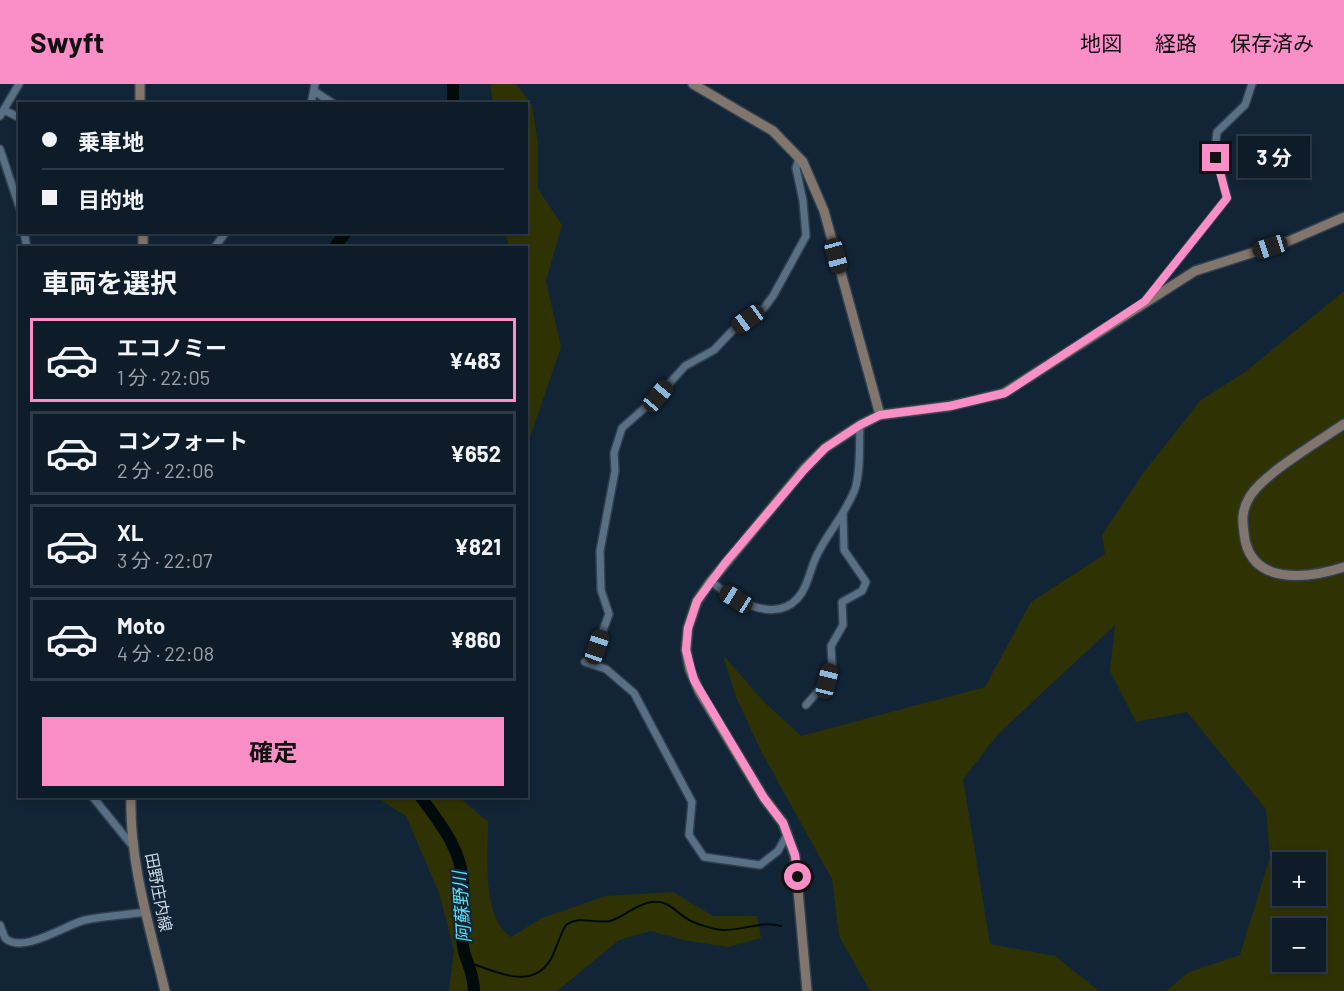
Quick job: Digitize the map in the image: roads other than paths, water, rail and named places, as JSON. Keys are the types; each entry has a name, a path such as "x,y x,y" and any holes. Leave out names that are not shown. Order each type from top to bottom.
{"street":[{"path":"18,117 2,113 19,84"},
{"path":"140,84 140,102"},
{"path":"693,84 773,131 799,158 824,211 880,415"},
{"path":"1145,301 1227,198 1215,149 1217,132 1245,105 1252,84"},
{"path":"315,88 332,102"},
{"path":"0,149 18,203"},
{"path":"787,836 778,851 760,865 704,857 689,835 692,801 634,693 619,678 588,663 609,614 601,590 600,551 615,471 614,453 622,428 658,396 685,366 714,350 733,330 764,308 773,296 806,236 796,168 799,158"},
{"path":"807,991 801,899 795,855 783,823 764,798 699,691 690,670 686,650 688,628 697,601 711,581 804,470 825,448 860,425 880,415 950,406 1005,393 1195,271 1289,241 1344,217"},
{"path":"1344,424 1278,470 1250,495 1242,516 1245,546 1261,566 1275,574 1305,577 1344,567"},
{"path":"711,581 736,599 753,607 782,608 797,599 806,584 818,553 843,514 856,487 860,425"},
{"path":"806,705 827,681 832,664 831,646 843,625 842,602 862,591 866,582 844,550 843,514"},
{"path":"94,798 130,843 134,841"},
{"name":"田野庄内線","path":"131,798 134,841 146,912 165,991"},
{"path":"0,925 5,938 14,942 49,936 83,920 146,912"}],"waterway":[{"name":"阿蘇野川","path":"453,84 453,102"},
{"name":"阿蘇野川","path":"336,246 344,234"},
{"name":"阿蘇野川","path":"421,798 449,838 459,861 463,886 463,947 473,979 474,991"},
{"path":"470,963 502,974 524,977 534,974 543,969 551,959 566,925 582,920 610,921 640,905 652,902 669,905 691,921 718,929 729,930 767,924 781,926"}]}
